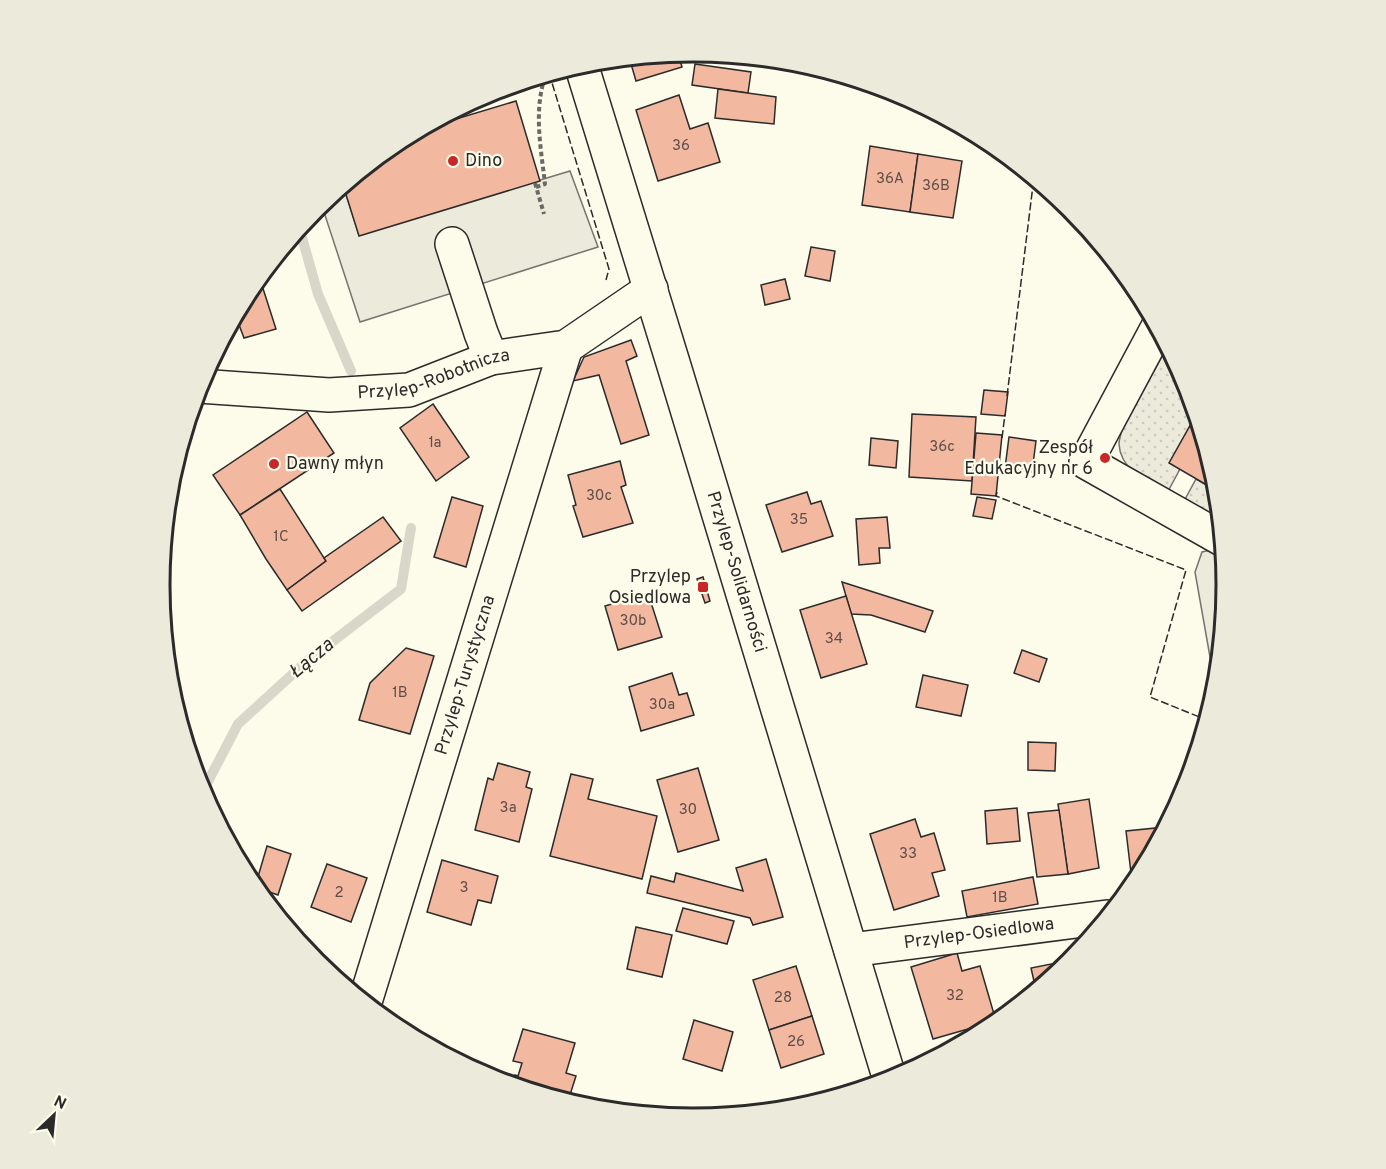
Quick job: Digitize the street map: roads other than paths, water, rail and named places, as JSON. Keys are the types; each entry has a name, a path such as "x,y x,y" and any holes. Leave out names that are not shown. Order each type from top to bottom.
{"street":[{"name":"Przylep-Solidarności","path":"584,73 887,1070"},
{"path":"452,244 491,358"},
{"name":"Przylep-Robotnicza","path":"209,387 329,395 409,390 491,358 566,347 651,290"},
{"path":"1153,336 1086,462 1214,534"},
{"name":"Przylep-Turystyczna","path":"368,993 566,347"},
{"name":"Przylep-Osiedlowa","path":"851,950 1095,919"}],"waterway":[{"name":"Łącza","path":"302,238 318,294 351,371"},
{"name":"Łącza","path":"208,781 238,724 307,661 401,589 411,528"}],"place":[{"name":"Dino","path":"453,161"},
{"name":"Zespół Edukacyjny nr 6","path":"1105,458"},
{"name":"Dawny młyn","path":"274,464"},
{"name":"Przylep Osiedlowa","path":"703,587"}]}
